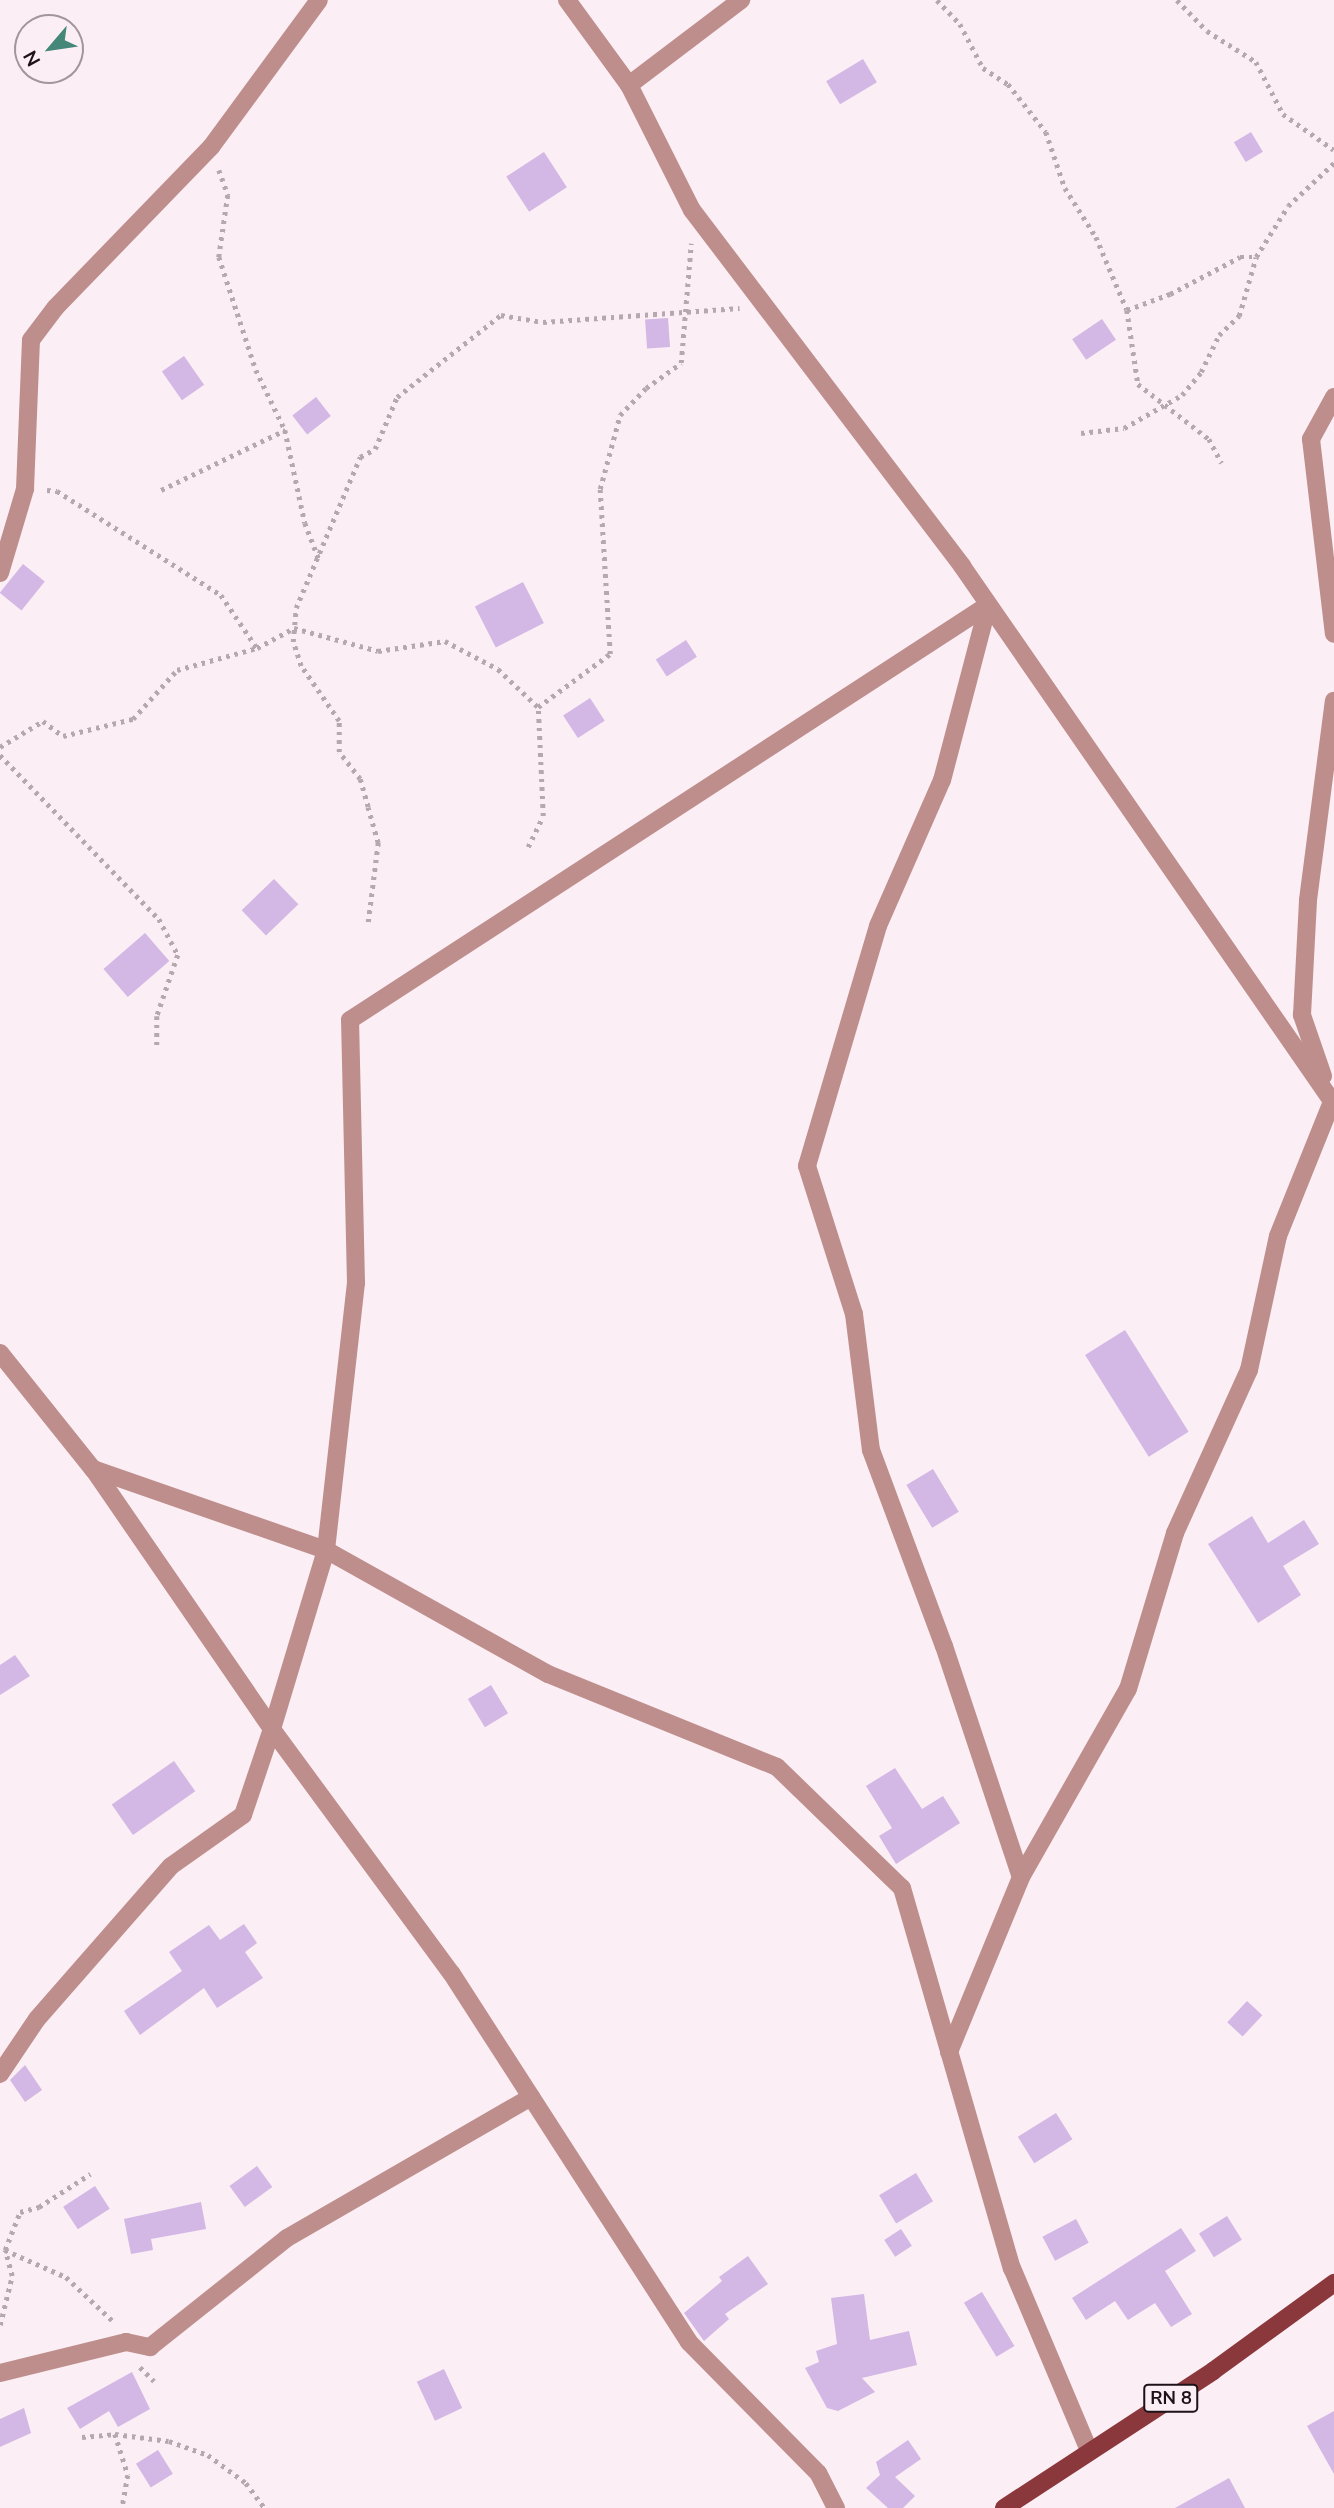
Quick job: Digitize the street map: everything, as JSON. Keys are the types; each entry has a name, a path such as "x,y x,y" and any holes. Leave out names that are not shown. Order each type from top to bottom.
{"main road":[{"name":"RN 8","path":"1004,2508 1213,2371 1333,2284"}],"street":[{"path":"0,573 25,489 31,340 56,307 211,147 319,0"},
{"path":"567,0 629,85 692,210 988,605 1333,1100"},
{"path":"629,85 741,0"},
{"path":"1334,397 1311,439 1328,530 1334,634"},
{"path":"0,2074 37,2019 171,1866 243,1815 272,1729 326,1550 356,1283 350,1020 988,605"},
{"path":"988,605 942,780 878,926 807,1166 855,1314 871,1450 944,1646 1021,1877"},
{"path":"949,2052 1021,1877 1128,1689 1175,1533 1249,1370 1278,1236 1333,1100 1302,1015 1308,900 1334,701"},
{"path":"0,1353 93,1469 272,1729 451,1973 689,2342 818,2473 836,2508"},
{"path":"93,1469 326,1550 548,1674 777,1768 902,1888 1012,2269 1089,2450"},
{"path":"0,2373 126,2342 150,2347 287,2238 531,2097"}],"path":[{"path":"937,0 960,24 983,68 1008,84 1046,132 1065,188 1096,237 1127,310 1138,384 1209,439 1222,463"},
{"path":"1177,0 1207,31 1256,62 1283,114 1334,150"},
{"path":"211,147 228,195 219,257 256,370 285,430 305,523 319,559"},
{"path":"1081,433 1124,428 1182,395 1201,372 1219,335 1239,316 1256,257 1289,206 1334,163"},
{"path":"538,707 610,654 600,489 620,415 646,388 681,363 688,310 692,210"},
{"path":"1127,310 1170,294 1240,257 1256,257"},
{"path":"368,922 378,843 360,779 339,752 339,721 301,666 293,642 296,608 319,559 338,501 360,457 375,449 397,397 501,315 543,322 765,306"},
{"path":"161,490 285,430"},
{"path":"25,489 57,491 221,595 257,648"},
{"path":"0,747 43,721 63,736 133,719 177,670 257,648 295,628 378,651 445,641 498,669 538,707 543,816 528,847"},
{"path":"0,755 159,919 178,955 157,1016 157,1048"},
{"path":"0,2325 12,2276 5,2250 20,2212 39,2207 90,2174"},
{"path":"5,2250 66,2277 112,2318 135,2362 154,2381"},
{"path":"115,2434 128,2475 122,2508"},
{"path":"82,2437 115,2434 169,2441 208,2455 246,2483 265,2508"}],"building":[{"path":"863,59 877,82 840,104 826,81"},
{"path":"1251,132 1263,152 1246,162 1234,142"},
{"path":"544,152 567,187 529,212 506,177"},
{"path":"668,318 670,347 647,349 645,320"},
{"path":"1102,319 1116,340 1086,360 1072,339"},
{"path":"184,356 204,385 182,400 162,371"},
{"path":"316,397 331,416 307,434 292,415"},
{"path":"23,564 45,582 21,610 0,592"},
{"path":"523,582 544,623 496,648 475,607"},
{"path":"686,640 697,657 667,676 656,660"},
{"path":"590,698 605,721 578,738 563,715"},
{"path":"274,879 298,904 266,935 242,910"},
{"path":"145,933 169,961 128,997 103,969"},
{"path":"1125,1330 1189,1432 1149,1457 1085,1355"},
{"path":"933,1469 959,1512 932,1528 906,1485"},
{"path":"1252,1516 1268,1543 1304,1520 1319,1544 1283,1566 1301,1595 1258,1623 1208,1544"},
{"path":"15,1655 30,1676 0,1695 0,1665"},
{"path":"491,1685 508,1713 485,1727 468,1699"},
{"path":"174,1761 195,1791 133,1835 112,1805"},
{"path":"895,1768 922,1809 943,1796 960,1823 896,1864 879,1836 892,1828 866,1786"},
{"path":"244,1924 257,1943 245,1952 263,1978 217,2008 204,1988 140,2035 124,2011 182,1971 169,1952 209,1925 220,1940"},
{"path":"1247,2001 1262,2015 1243,2037 1227,2022"},
{"path":"25,2065 42,2090 25,2102 10,2080"},
{"path":"1056,2113 1072,2139 1034,2163 1018,2137"},
{"path":"257,2166 272,2187 245,2207 229,2186"},
{"path":"916,2173 933,2201 896,2223 879,2195"},
{"path":"95,2186 110,2209 78,2229 63,2207"},
{"path":"201,2202 206,2229 151,2239 153,2250 131,2254 124,2219"},
{"path":"1227,2216 1242,2240 1214,2257 1199,2233"},
{"path":"1076,2219 1089,2243 1055,2261 1042,2237"},
{"path":"1181,2228 1196,2251 1165,2271 1192,2314 1171,2327 1155,2303 1128,2320 1115,2301 1086,2320 1072,2298"},
{"path":"901,2229 912,2246 895,2257 884,2240"},
{"path":"748,2256 768,2284 725,2314 729,2319 704,2341 684,2313 722,2281 719,2277"},
{"path":"982,2292 1014,2346 996,2357 964,2303"},
{"path":"864,2294 870,2340 909,2331 917,2365 862,2378 875,2392 838,2411 827,2408 805,2368 819,2362 816,2351 837,2344 831,2298"},
{"path":"444,2369 462,2408 435,2421 417,2382"},
{"path":"132,2372 150,2409 118,2427 109,2411 80,2429 67,2408"},
{"path":"24,2408 31,2433 0,2447 0,2419"},
{"path":"1334,2411 1334,2474 1307,2426"},
{"path":"908,2440 921,2459 895,2477 915,2496 903,2508 888,2508 866,2488 880,2475 876,2462"},
{"path":"158,2450 173,2474 151,2488 136,2464"},
{"path":"1229,2478 1245,2508 1175,2508"}]}
